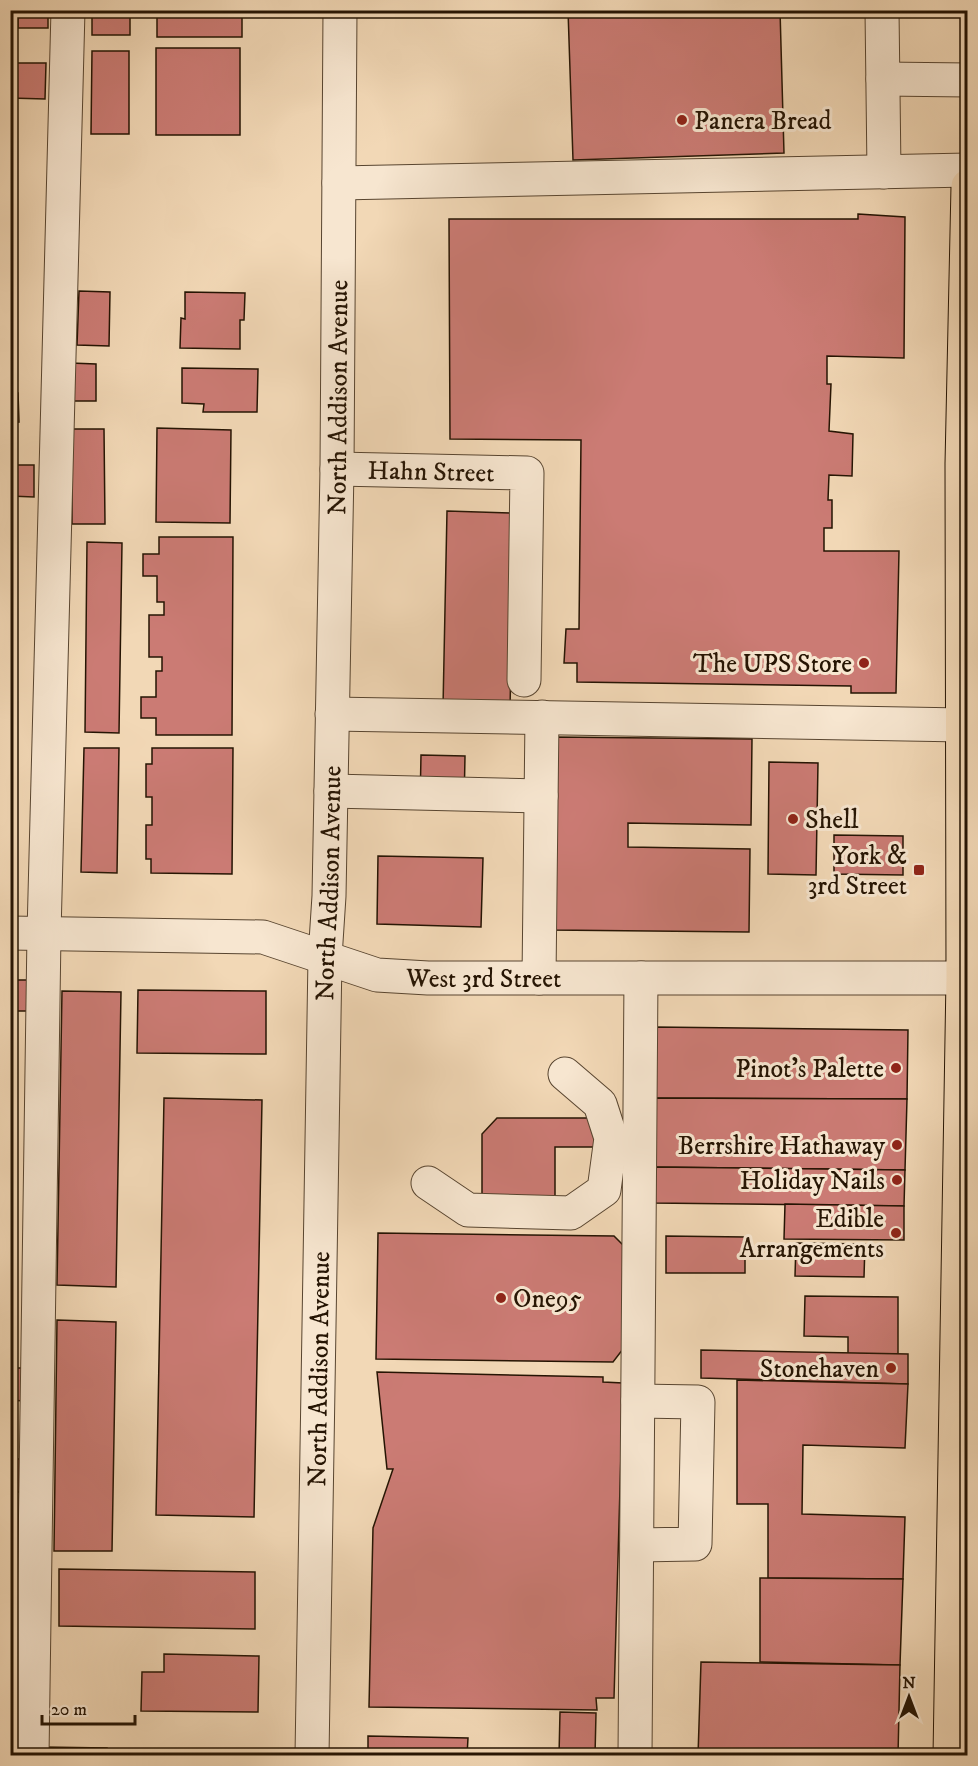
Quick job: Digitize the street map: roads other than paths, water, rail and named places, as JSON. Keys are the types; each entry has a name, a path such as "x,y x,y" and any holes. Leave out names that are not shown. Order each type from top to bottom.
{"main road":[{"path":"950,1755 965,978 963,464 968,186"}],"street":[{"path":"32,1755 44,933 68,10"},
{"name":"North Addison Avenue","path":"312,1755 325,957 331,791 337,469 340,10"},
{"path":"882,10 884,172"},
{"path":"883,79 968,80"},
{"path":"339,183 968,170"},
{"name":"Hahn Street","path":"337,469 526,473 524,680"},
{"path":"332,714 963,724"},
{"path":"539,978 542,717"},
{"path":"331,791 541,796"},
{"name":"West 3rd Street","path":"10,933 263,937 377,975 429,978 965,978"},
{"path":"635,1755 641,978"},
{"path":"429,1183 468,1210 571,1213 604,1190 611,1138 600,1104 565,1074"},
{"path":"637,1545 695,1544 698,1402 638,1401"}],"place":[{"name":"Panera Bread","path":"682,120"},
{"name":"The UPS Store","path":"864,663"},
{"name":"Shell","path":"793,819"},
{"name":"York & 3rd Street","path":"919,870"},
{"name":"Pinot's Palette","path":"896,1068"},
{"name":"Berrshire Hathaway","path":"897,1145"},
{"name":"Holiday Nails","path":"897,1180"},
{"name":"Edible Arrangements","path":"896,1233"},
{"name":"One95","path":"501,1298"},
{"name":"Stonehaven","path":"891,1368"}]}
